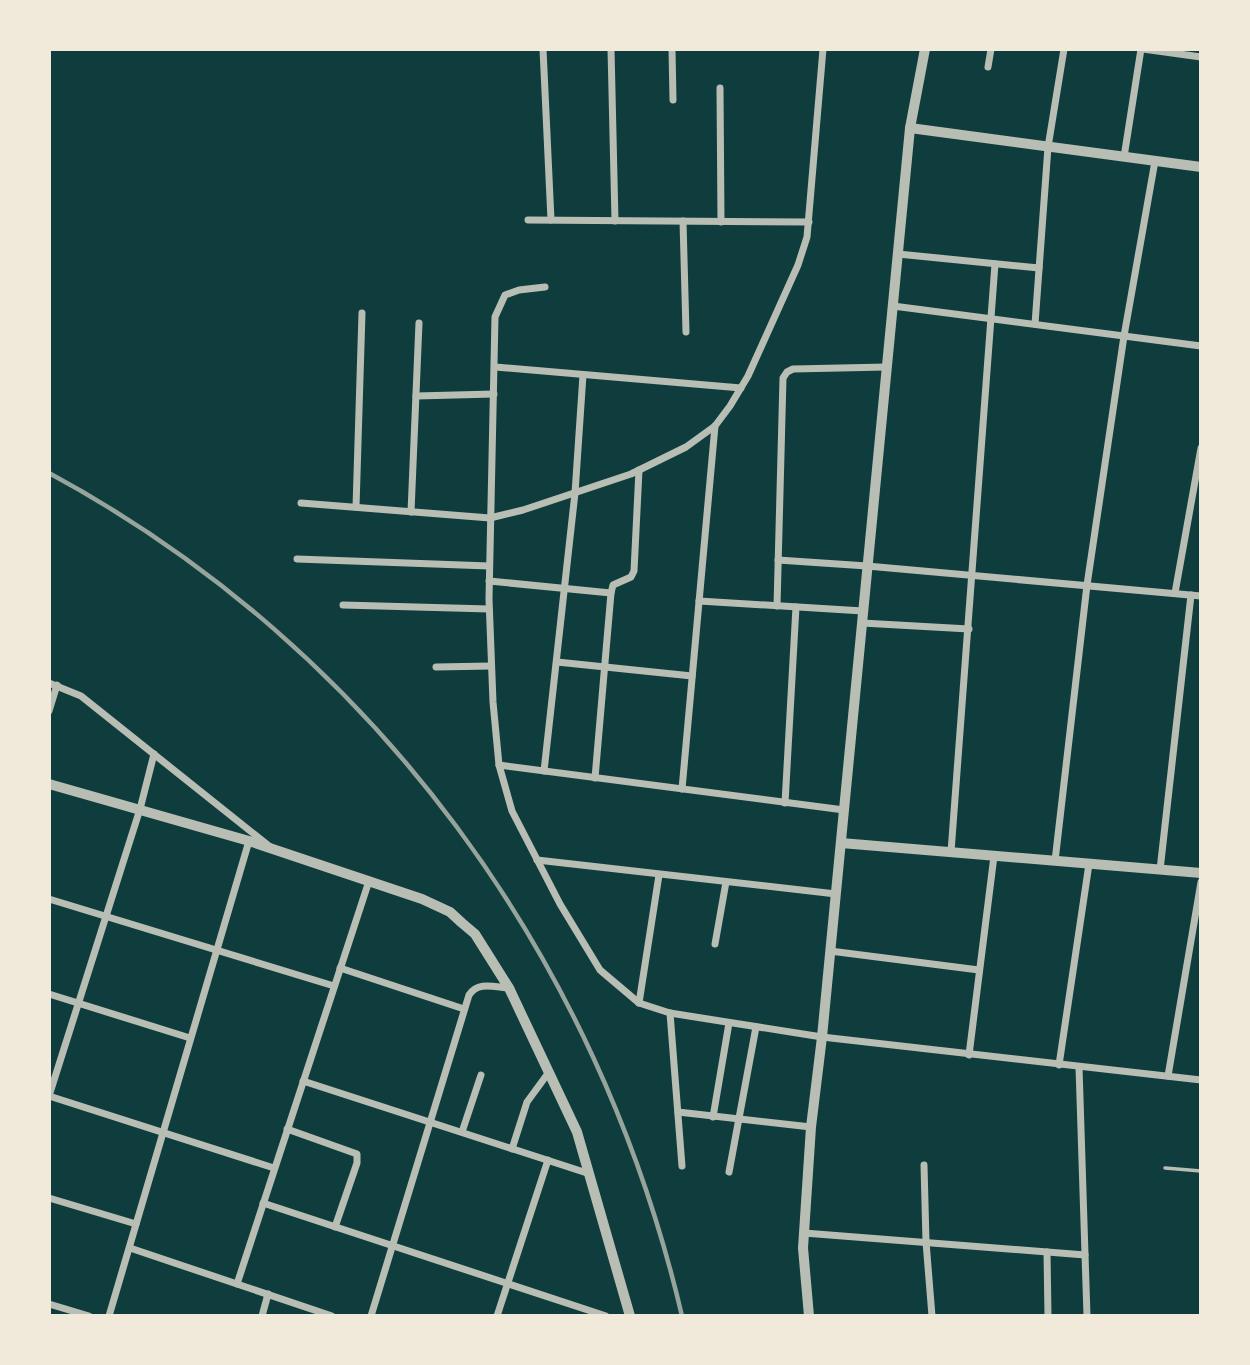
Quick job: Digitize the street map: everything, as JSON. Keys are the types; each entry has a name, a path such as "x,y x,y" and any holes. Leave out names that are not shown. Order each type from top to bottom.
{"street":[{"path":"543,49 551,220"},
{"path":"611,49 615,220"},
{"path":"672,49 673,100"},
{"path":"301,503 490,518 639,471 686,447 715,426 741,388 798,265 809,222 823,49"},
{"path":"809,1316 803,1248 811,1127 910,128 925,49"},
{"path":"988,67 991,49"},
{"path":"1035,324 1048,147 1064,49"},
{"path":"1124,157 1142,49 1201,57"},
{"path":"720,88 721,222"},
{"path":"910,128 1201,167"},
{"path":"1055,861 1087,585 1124,336 1155,160"},
{"path":"528,220 809,222"},
{"path":"683,221 685,332"},
{"path":"898,254 1039,268"},
{"path":"951,852 995,264"},
{"path":"545,287 519,290 505,295 495,317 489,566 491,666 499,765 512,811 560,904 600,970 639,1003 670,1013 822,1037 1201,1080"},
{"path":"893,306 1201,346"},
{"path":"356,507 362,313"},
{"path":"411,512 419,323"},
{"path":"777,606 783,378 793,369 887,366"},
{"path":"495,367 741,388"},
{"path":"544,771 575,493 583,375"},
{"path":"416,396 494,394"},
{"path":"681,789 715,426"},
{"path":"1175,593 1201,448"},
{"path":"595,778 611,593 613,585 631,577 634,571 639,471"},
{"path":"297,559 489,566"},
{"path":"778,560 1201,596"},
{"path":"489,581 611,593"},
{"path":"1160,870 1191,595"},
{"path":"699,601 863,611"},
{"path":"343,605 489,609"},
{"path":"785,803 796,607"},
{"path":"862,623 969,629"},
{"path":"556,662 692,676"},
{"path":"436,667 491,666"},
{"path":"49,711 53,684 81,696 273,849"},
{"path":"154,754 140,809 49,1096 274,1168"},
{"path":"499,765 844,810"},
{"path":"49,784 249,841 422,899 450,912 475,934 509,988 578,1132 630,1316"},
{"path":"109,1316 249,841"},
{"path":"841,844 1201,873"},
{"path":"969,1055 994,856"},
{"path":"537,860 836,894"},
{"path":"1059,1065 1089,864"},
{"path":"639,1003 660,874"},
{"path":"237,1284 369,881"},
{"path":"715,944 726,882"},
{"path":"1168,1076 1201,882"},
{"path":"49,899 334,986"},
{"path":"830,951 979,970"},
{"path":"340,968 464,1009"},
{"path":"370,1316 464,1009 473,988 480,985 509,988"},
{"path":"49,993 190,1038"},
{"path":"670,1013 682,1166"},
{"path":"713,1117 729,1023"},
{"path":"729,1172 756,1027"},
{"path":"1079,1067 1087,1316"},
{"path":"512,1149 527,1102 549,1072"},
{"path":"462,1132 481,1075"},
{"path":"303,1081 590,1174"},
{"path":"678,1112 811,1127"},
{"path":"287,1129 357,1154 357,1163 335,1227"},
{"path":"497,1316 548,1160"},
{"path":"924,1165 932,1316"},
{"path":"49,1198 136,1224"},
{"path":"263,1203 606,1316"},
{"path":"804,1233 1085,1255"},
{"path":"130,1248 331,1316"},
{"path":"1047,1252 1048,1316"},
{"path":"262,1316 268,1294"},
{"path":"49,1304 89,1316"}],"lane":[{"path":"1165,1168 1201,1171"}],"railway":[{"path":"49,473 166,545 274,629 370,723 456,826 531,938 594,1058 644,1184 682,1316"}]}
